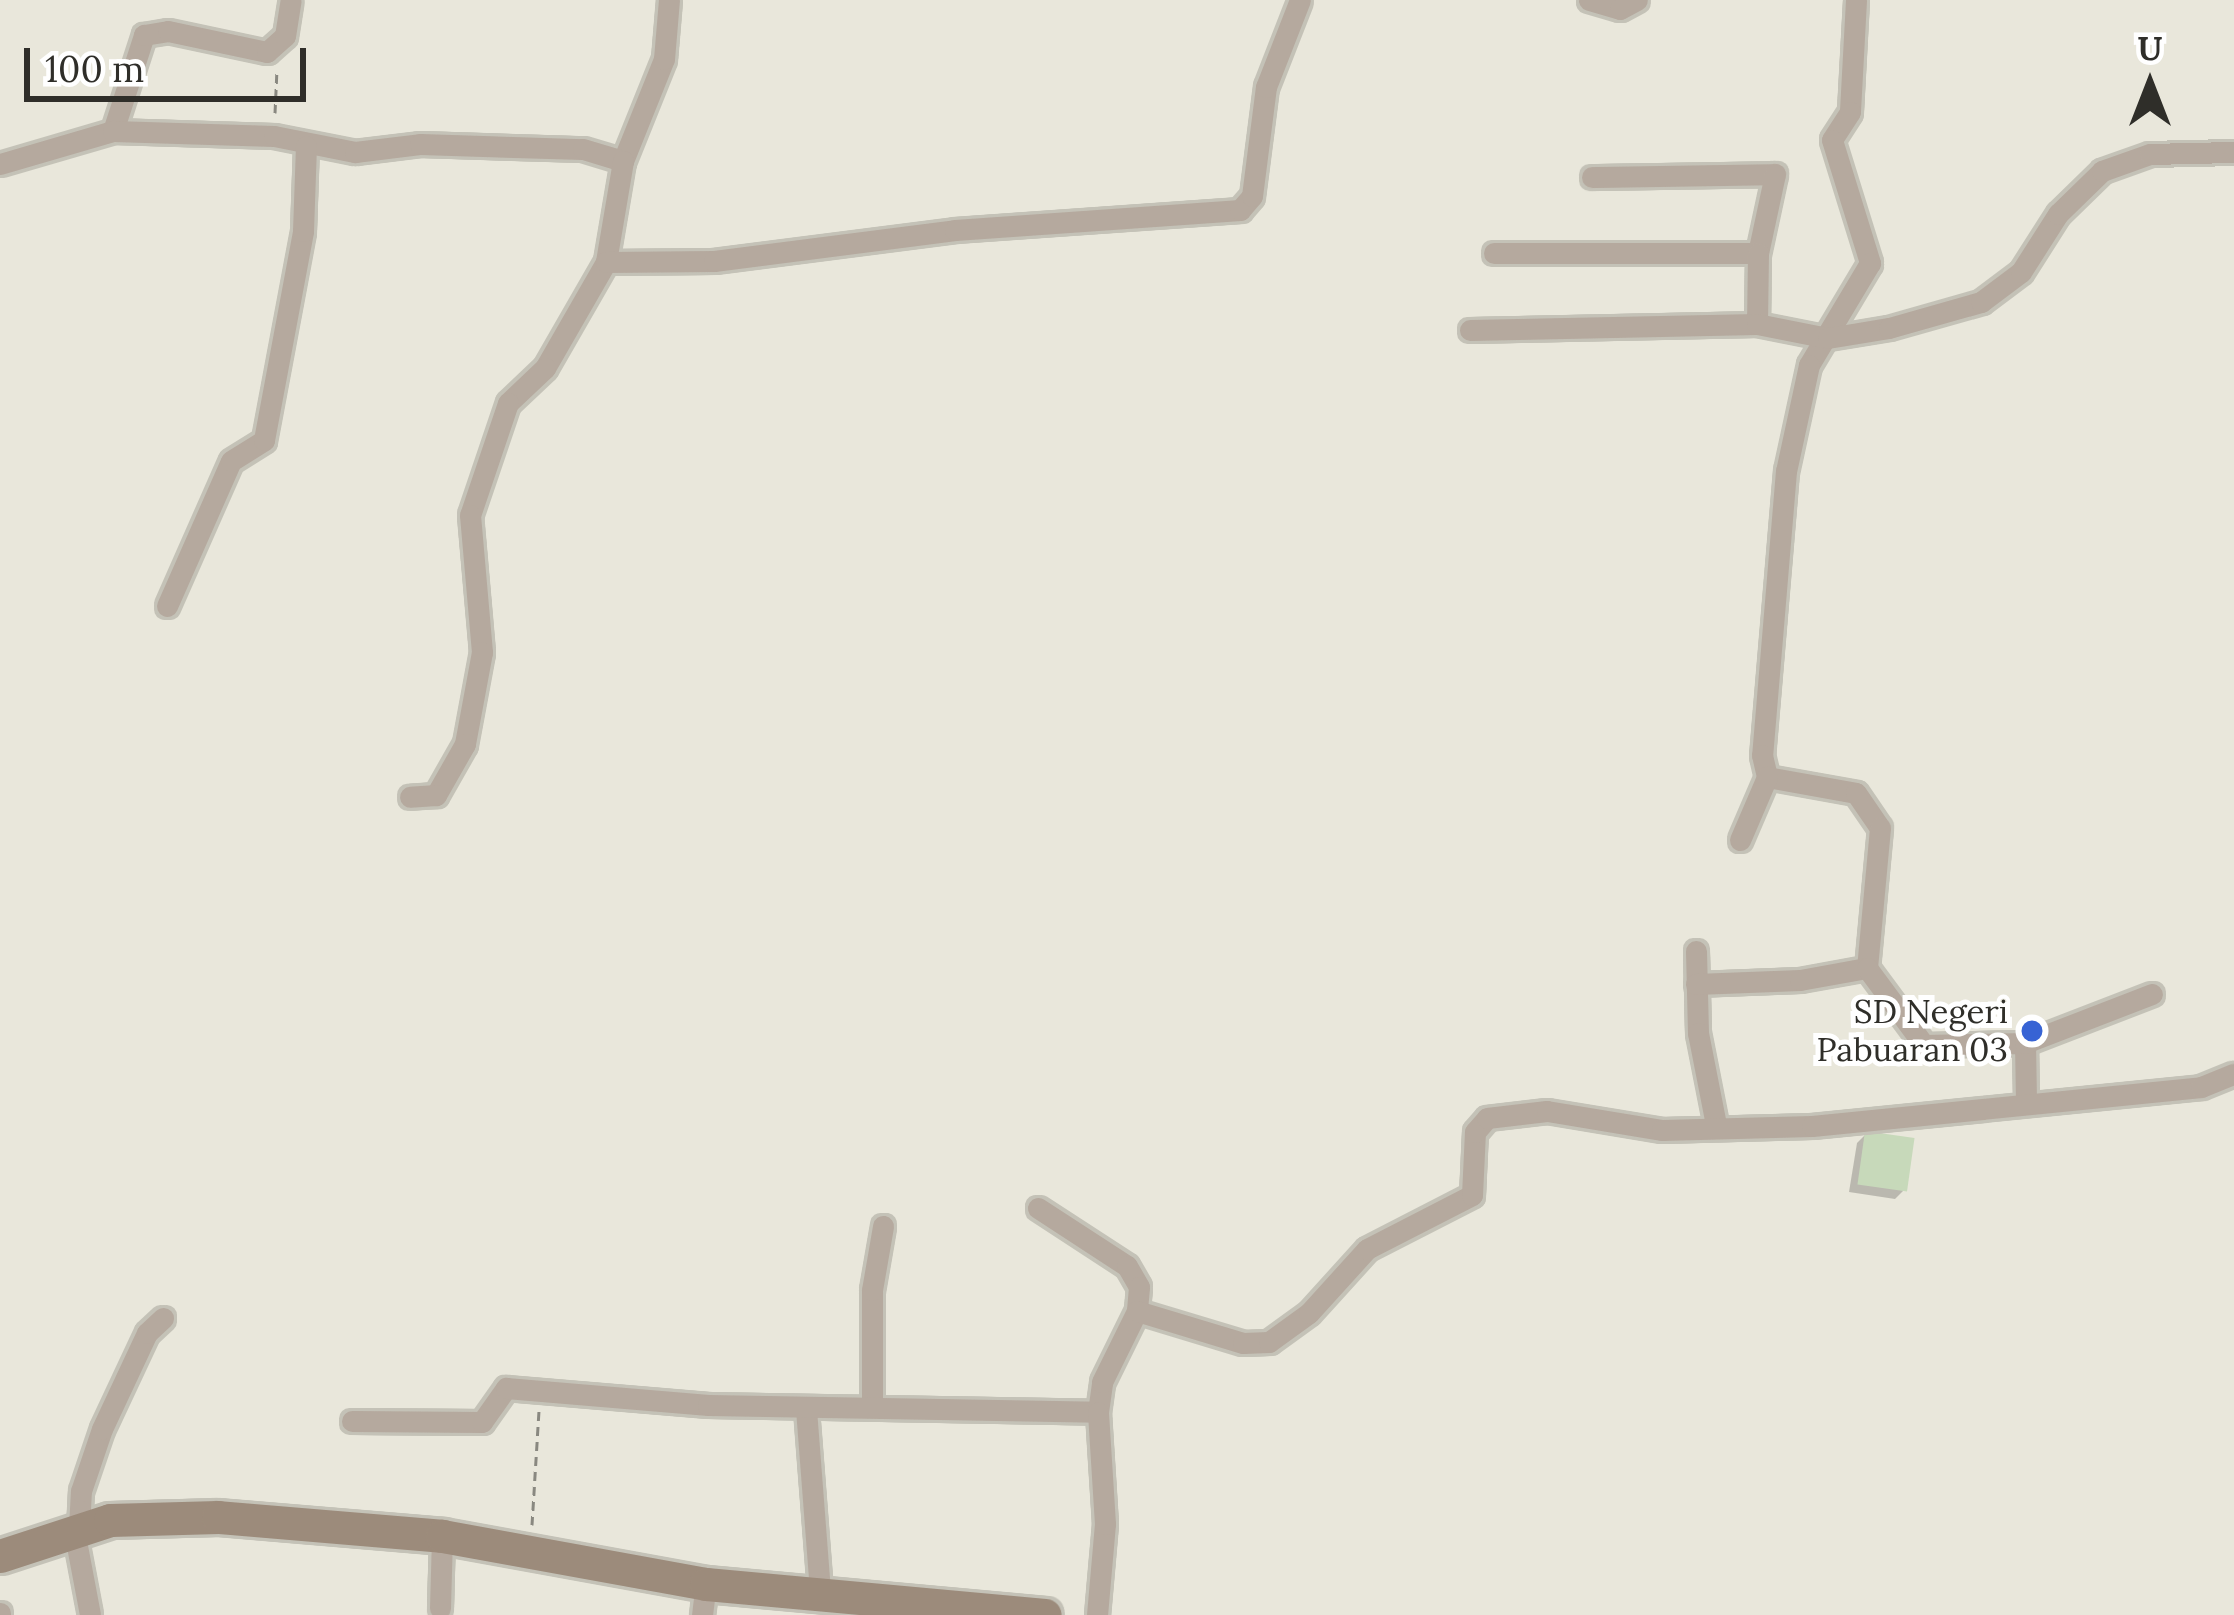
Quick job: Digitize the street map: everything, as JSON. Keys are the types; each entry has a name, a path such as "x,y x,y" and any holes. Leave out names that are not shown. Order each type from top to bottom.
{"street":[{"path":"113,131 144,35 168,31 247,51 278,49 291,0"},
{"path":"410,797 436,795 464,744 482,652 470,515 498,425 568,335 606,262 623,161 664,58 669,0"},
{"path":"606,262 714,261 956,230 1240,210 1252,196 1266,87 1300,0"},
{"path":"1589,0 1620,10 1637,0"},
{"path":"1739,840 1767,777 1762,726 1786,471 1809,365 1870,263 1832,140 1850,112 1856,0"},
{"path":"0,164 113,131 274,136 306,146 355,152 420,144 584,148 623,161"},
{"path":"167,606 230,461 264,440 303,231 306,146"},
{"path":"1470,330 1756,324 1828,338 1981,302 2021,272 2058,214 2102,171 2150,154 2234,152"},
{"path":"1592,177 1775,174 1758,253 1756,324"},
{"path":"1494,254 1758,253"},
{"path":"1767,777 1839,786 1870,808 1880,828 1867,968 1924,1046 2025,1043 2152,994"},
{"path":"1696,951 1696,984 1716,1125"},
{"path":"1696,984 1800,980 1867,968"},
{"path":"2025,1043 2026,1099"},
{"path":"1137,1311 1243,1343 1269,1342 1309,1313 1367,1249 1429,1211 1469,1198 1475,1132 1487,1118 1546,1111 1662,1130 1863,1122 2026,1099 2200,1087 2234,1074"},
{"path":"1038,1208 1126,1266 1139,1287 1137,1311 1102,1382 1098,1412 1105,1524 1097,1615"},
{"path":"872,1406 872,1290 883,1226"},
{"path":"90,1615 76,1529 81,1490 102,1429 147,1334 163,1318"},
{"path":"352,1421 482,1422 506,1388 806,1409 872,1406 1098,1412"},
{"path":"806,1409 820,1591"},
{"path":"0,1556 76,1529 173,1515 442,1536 530,1551 704,1599 820,1591 1045,1615"},
{"path":"440,1608 442,1536"}],"path":[{"path":"274,136 278,49"},
{"path":"530,1551 541,1390"}],"building":[{"path":"1865,1131 1915,1138 1907,1191 1857,1184"}],"place":[{"name":"SD Negeri Pabuaran 03","path":"2032,1031"}]}
